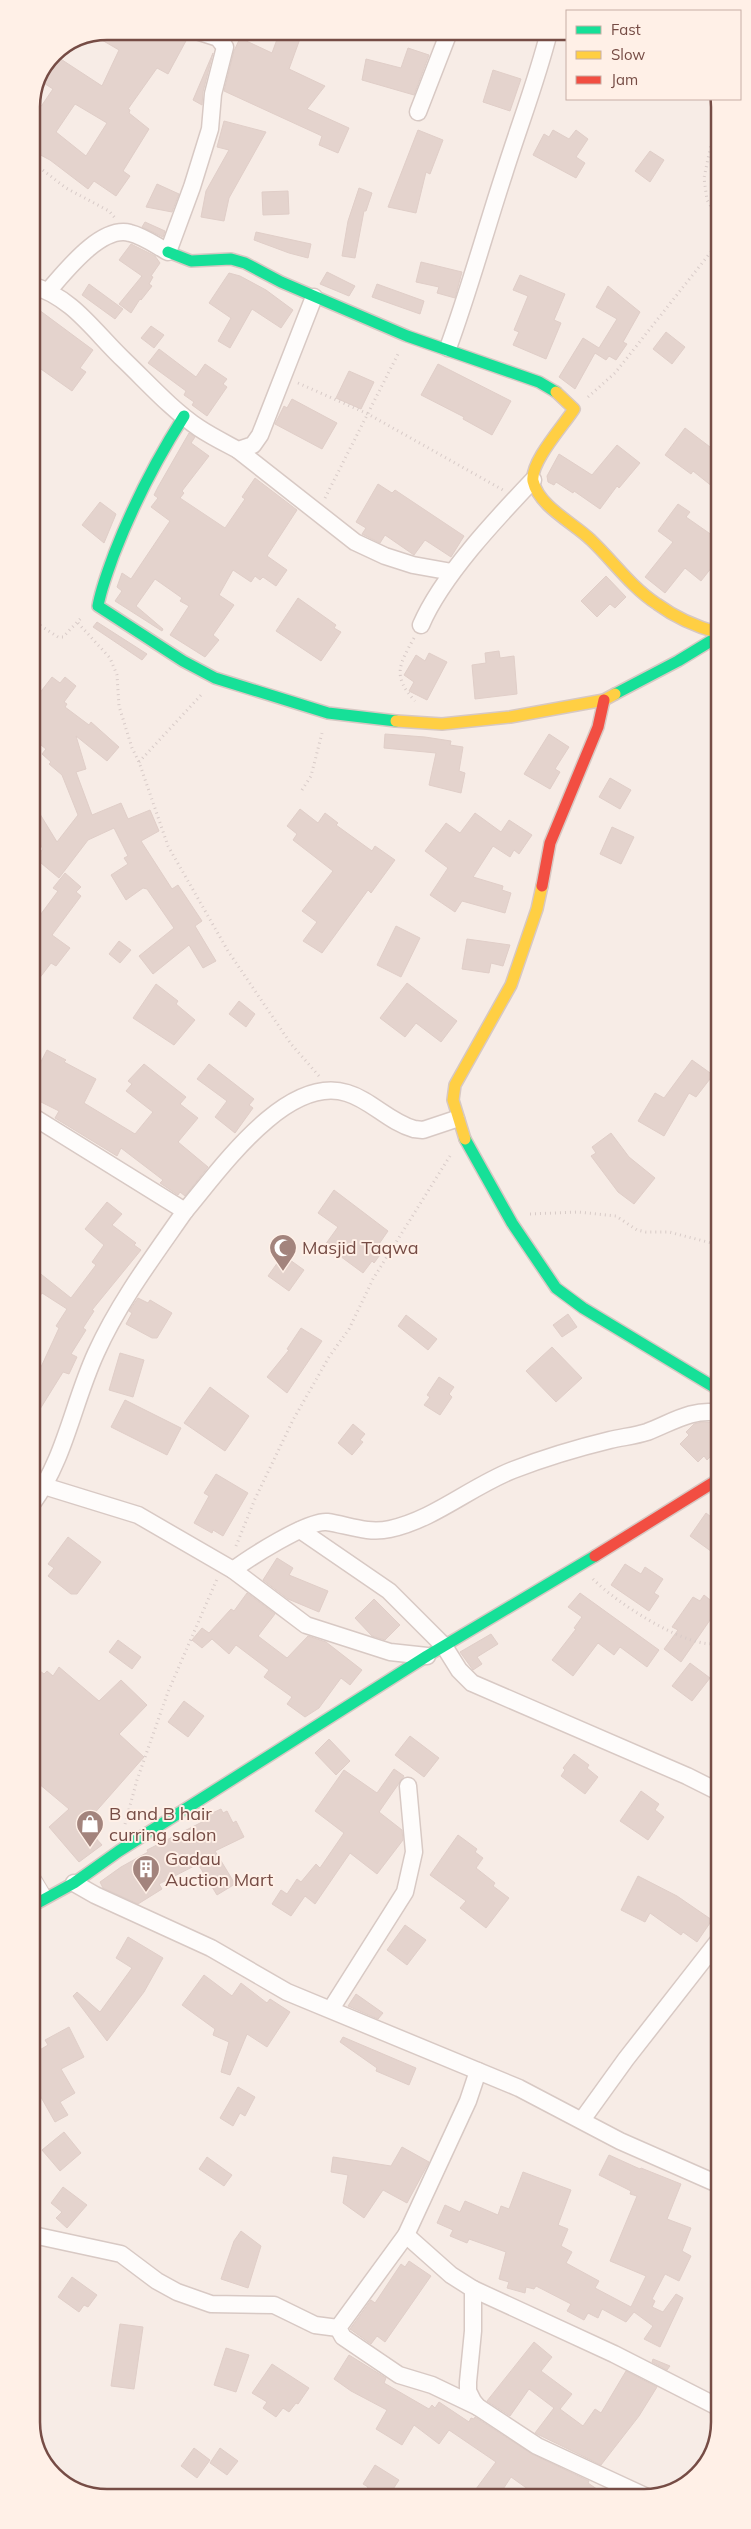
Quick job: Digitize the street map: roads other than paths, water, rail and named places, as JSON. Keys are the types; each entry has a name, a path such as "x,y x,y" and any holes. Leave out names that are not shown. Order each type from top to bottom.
{"street":[{"path":"168,252 210,129 213,94 225,47 220,40"},
{"path":"418,112 447,40"},
{"path":"448,348 470,288 504,173 540,70 547,40"},
{"path":"49,290 85,250 117,234 130,232 168,252 191,261 224,259 246,263 314,297 407,336 448,348 539,382 562,395 574,408 551,444 539,458 533,480 452,572 428,608 421,625"},
{"path":"40,288 49,290 87,319 123,359 198,428 238,450 355,542 384,556 413,565 452,572"},
{"path":"238,450 253,445 260,435 314,297"},
{"path":"184,416 151,467 136,498 100,594 98,606 183,661 215,678 328,713 364,719 442,724 510,717 604,700 678,661 711,639"},
{"path":"533,480 538,491 553,508 591,540 634,588 686,621 711,631"},
{"path":"604,700 591,744 550,843 537,909 511,985 455,1085 454,1100 458,1126 512,1223 542,1270 556,1288 583,1308 711,1385"},
{"path":"40,1492 70,1429 95,1354 124,1298 185,1211 228,1159 266,1122 302,1096 332,1090 348,1093 414,1129 423,1130 458,1126"},
{"path":"40,1121 185,1211"},
{"path":"228,1567 300,1530 321,1522 363,1531 389,1530 422,1518 479,1485 546,1458 646,1432 685,1415 698,1412 711,1413"},
{"path":"40,1902 74,1883 119,1851 427,1656 669,1512 711,1484"},
{"path":"44,1486 138,1515 228,1567 306,1625 390,1652 427,1656"},
{"path":"300,1530 389,1591 444,1646 459,1670 472,1683 711,1788"},
{"path":"331,2009 405,1892 414,1852 408,1786"},
{"path":"74,1883 95,1895 211,1948 288,1992 519,2088 650,2155 711,2181"},
{"path":"582,2120 626,2059 711,1950"},
{"path":"338,2328 406,2235 468,2101 478,2071"},
{"path":"406,2235 451,2275 473,2289 614,2354 711,2403"},
{"path":"40,2237 121,2254 158,2280 202,2302 211,2304 274,2305 282,2307 315,2325 338,2328"},
{"path":"473,2289 468,2391 478,2407"},
{"path":"338,2328 343,2337 399,2375 432,2385 478,2407 537,2446 630,2489"}],"lane":[{"path":"40,1884 48,1897"}],"place":[{"name":"Masjid Taqwa","path":"283,1272"},
{"name":"B and B hair curring salon","path":"90,1848"},
{"name":"Gadau Auction Mart","path":"146,1893"}]}
